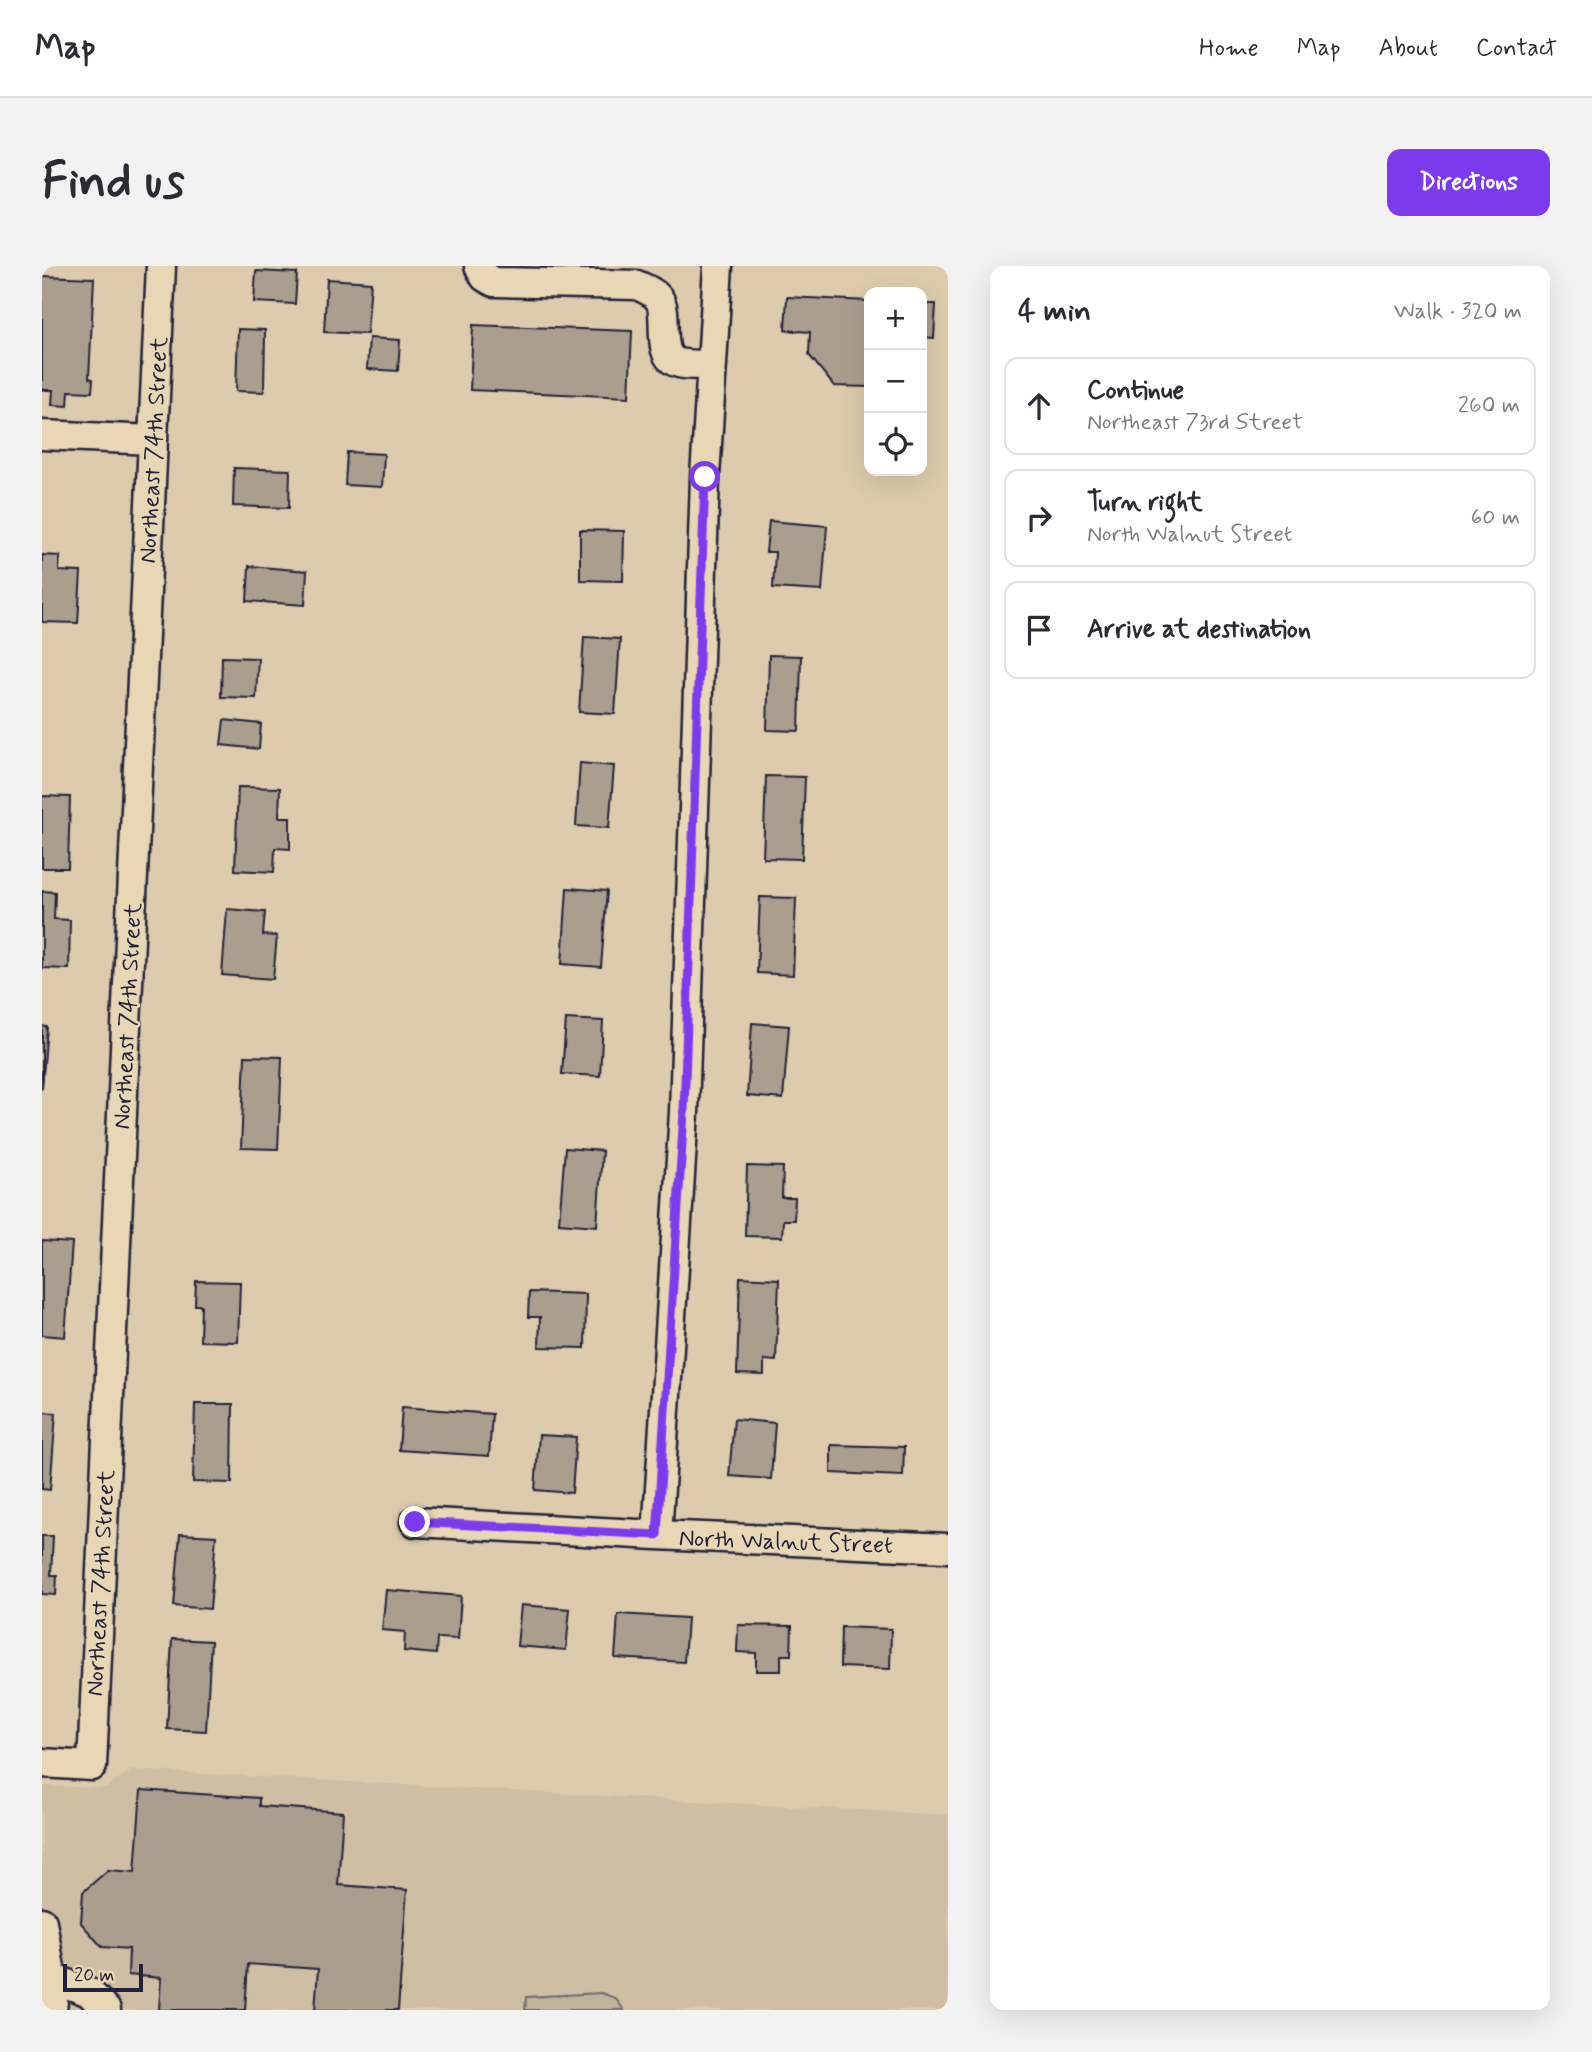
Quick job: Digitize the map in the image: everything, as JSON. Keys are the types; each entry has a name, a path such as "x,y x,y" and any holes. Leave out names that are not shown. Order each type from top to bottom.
{"street":[{"name":"Northeast 74th Street","path":"42,1763 92,1766 161,266"},
{"path":"479,266 485,277 494,282 591,275 637,285 654,293 662,302 665,347 671,359 677,363 712,365"},
{"path":"657,1535 684,1112 705,491 718,266"},
{"path":"42,435 153,440"},
{"name":"North Walnut Street","path":"415,1522 948,1548"},
{"path":"42,1922 54,1991 52,2010"},
{"path":"52,1978 89,1992 106,2010"}],"shaded area":[{"path":"132,1770 948,1815 948,2010 42,2010 42,1786 106,1788"},
{"path":"601,1993 615,1998 624,2010 525,2010 526,1997"}],"building":[{"path":"256,271 297,273 295,304 254,302"},
{"path":"42,276 94,278 89,378 93,379 92,392 69,391 68,406 52,405 53,390 42,390"},
{"path":"327,279 371,282 367,334 324,332"},
{"path":"787,297 864,301 864,387 834,386 809,355 810,332 785,330"},
{"path":"927,304 936,304 934,338 927,337"},
{"path":"473,325 632,331 629,397 470,390"},
{"path":"238,329 265,330 264,392 236,391"},
{"path":"369,338 400,340 398,371 367,369"},
{"path":"347,452 384,454 382,487 345,485"},
{"path":"234,468 290,470 289,508 233,506"},
{"path":"769,521 827,526 822,591 773,588 775,552 766,552"},
{"path":"580,530 624,531 623,581 580,580"},
{"path":"42,555 60,556 59,571 81,572 78,623 42,622"},
{"path":"249,566 307,571 305,605 247,601"},
{"path":"584,637 620,639 615,714 579,712"},
{"path":"769,655 801,656 799,731 767,730"},
{"path":"222,657 258,658 256,698 221,697"},
{"path":"224,720 261,724 259,749 221,745"},
{"path":"580,763 614,766 609,828 576,826"},
{"path":"766,776 805,777 802,859 763,858"},
{"path":"238,787 280,788 279,817 290,817 290,849 275,848 274,872 235,870"},
{"path":"42,796 70,797 68,868 42,868"},
{"path":"567,888 607,891 601,967 562,964"},
{"path":"42,891 55,892 54,919 70,920 69,969 42,968"},
{"path":"760,897 796,898 793,975 757,973"},
{"path":"227,909 265,912 263,935 277,936 273,979 222,975"},
{"path":"566,1019 603,1021 600,1076 562,1074"},
{"path":"752,1023 789,1026 783,1099 747,1096"},
{"path":"42,1026 47,1027 42,1089"},
{"path":"245,1056 282,1057 278,1149 241,1148"},
{"path":"565,1148 602,1151 597,1226 559,1223"},
{"path":"747,1166 783,1167 782,1198 795,1198 794,1220 783,1220 782,1237 745,1236"},
{"path":"42,1241 72,1243 65,1337 42,1335"},
{"path":"740,1277 779,1279 776,1361 764,1360 764,1375 737,1374"},
{"path":"196,1281 240,1282 238,1342 200,1341 201,1305 195,1305"},
{"path":"529,1292 586,1294 585,1348 539,1347 540,1317 528,1317"},
{"path":"195,1404 233,1404 232,1483 193,1482"},
{"path":"402,1407 492,1414 489,1456 399,1450"},
{"path":"42,1412 56,1413 50,1490 42,1489"},
{"path":"734,1419 775,1423 771,1479 729,1476"},
{"path":"539,1435 576,1437 572,1493 535,1490"},
{"path":"831,1445 904,1447 903,1476 831,1473"},
{"path":"180,1534 216,1536 210,1609 174,1606"},
{"path":"42,1536 53,1536 51,1575 57,1575 56,1595 42,1594"},
{"path":"386,1590 461,1596 458,1639 437,1638 436,1654 404,1651 405,1632 382,1630"},
{"path":"521,1605 570,1609 566,1650 517,1646"},
{"path":"618,1614 687,1618 684,1662 615,1658"},
{"path":"738,1625 792,1626 791,1655 781,1655 781,1671 756,1671 756,1653 737,1652"},
{"path":"841,1627 891,1629 890,1669 840,1667"},
{"path":"172,1639 211,1641 206,1731 167,1729"},
{"path":"141,1790 259,1798 259,1806 343,1812 338,1885 407,1890 398,2010 315,2010 318,1969 248,1964 245,2010 159,2010 161,1978 128,1975 129,1949 102,1947 81,1923 83,1892 108,1870 135,1872"}],"route":[{"path":"415,1522 657,1535 684,1112 705,477"}]}
